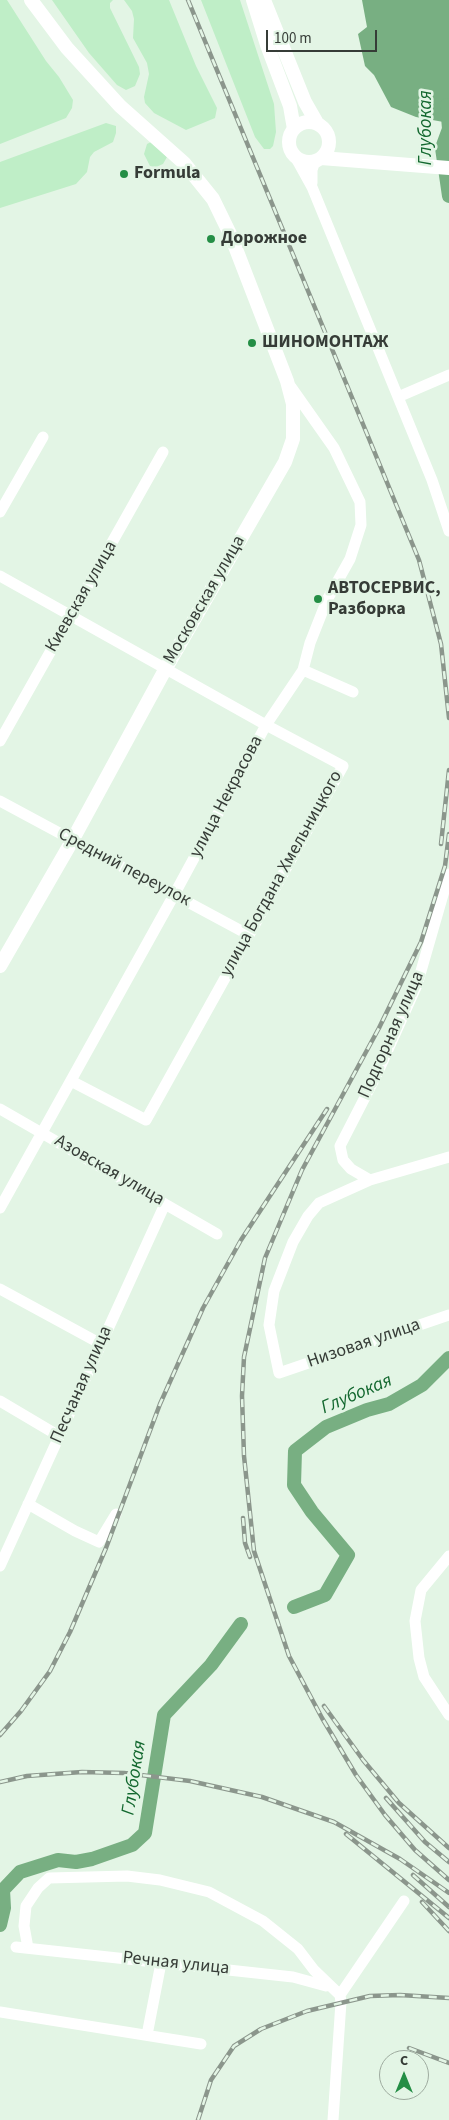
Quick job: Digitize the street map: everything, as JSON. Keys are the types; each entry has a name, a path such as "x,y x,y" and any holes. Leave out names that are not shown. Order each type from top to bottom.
{"main road":[{"name":"Московская улица","path":"0,966 72,841 166,668 285,462 292,439 293,404 287,381 223,216 213,199 184,163 120,106 67,48 31,0"},
{"path":"253,0 267,45 290,106 294,129 289,144 296,158 305,162 350,160 449,168"},
{"path":"264,0 306,102 318,123 326,130 336,151 350,160"},
{"path":"294,129 307,121 318,123"},
{"path":"318,160 327,152 330,141"}],"street":[{"path":"296,158 312,187 432,480 449,528"},
{"path":"312,187 312,170 318,160"},
{"path":"398,398 449,376"},
{"name":"улица Некрасова","path":"0,1208 266,725 303,670 310,643 327,600 350,559 362,525 360,502 334,448 287,381"},
{"path":"0,512 43,438"},
{"name":"Киевская улица","path":"0,741 163,452"},
{"name":"улица Богдана Хмельницкого","path":"0,576 343,766 146,1120 71,1081"},
{"path":"303,670 353,692"},
{"name":"Средний переулок","path":"0,801 249,935"},
{"name":"Подгорная улица","path":"370,1180 350,1169 343,1160 340,1146 378,1072 417,986 449,874"},
{"name":"Азовская улица","path":"0,1109 218,1234"},
{"path":"370,1180 449,1157"},
{"name":"Низовая улица","path":"370,1180 319,1203 308,1216 293,1242 274,1291 269,1325 279,1373 449,1315"},
{"name":"Песчаная улица","path":"0,1566 165,1204"},
{"path":"0,1289 101,1344"},
{"path":"0,1401 59,1436"},
{"path":"28,1504 75,1531 100,1542 116,1514"},
{"path":"449,1556 421,1590 416,1621 421,1667 432,1692 449,1715"},
{"path":"28,1948 24,1926 26,1906 38,1888 49,1878 127,1876 160,1880 209,1892 263,1921 298,1949 314,1970 337,1992 341,2002 333,2120"},
{"path":"337,1992 404,1901"},
{"name":"Речная улица","path":"16,1947 306,1979 337,1992"},
{"path":"147,2035 161,1963"},
{"path":"0,2012 201,2044"}],"shaded area":[{"path":"0,0 7,0 73,100 72,108 66,118 0,144"},
{"path":"52,0 113,0 110,3 110,8 139,67 140,74 135,86 126,90 117,85 89,53"},
{"path":"124,0 169,0 196,66 217,108 215,118 186,130 154,113 145,103 144,97 149,74 147,63 133,38 134,19 132,11"},
{"path":"201,0 240,0 274,104 276,132 273,146 270,149 264,149 255,137"},
{"path":"362,0 449,0 449,123 416,117 391,107 374,75 365,66 358,34 367,27"},
{"path":"106,123 116,126 113,142 94,152 90,157 87,172 76,184 0,208 0,162"},
{"path":"151,142 167,157 163,164 156,167 150,166 144,154 147,144"}],"waterway":[{"name":"Глубокая","path":"447,105 449,129 442,148 449,196"},
{"name":"Глубокая","path":"294,1607 325,1595 348,1555 312,1512 294,1485 295,1451 326,1427 367,1410 389,1404 422,1385 449,1358"},
{"name":"Глубокая","path":"0,1925 4,1908 3,1890 20,1872 58,1860 76,1862 92,1859 132,1845 145,1833 164,1715 211,1665 241,1624"}],"railway":[{"path":"188,0 419,560 441,644 449,718"},
{"path":"441,844 449,770"},
{"path":"449,834 445,866 421,942 379,1028 302,1170 265,1258 244,1357 242,1396 244,1456 254,1551 289,1656 322,1718 356,1775 385,1815 415,1850 449,1880"},
{"path":"0,1735 21,1711 50,1671 70,1632 106,1548 160,1404 203,1308 241,1240 327,1109"},
{"path":"243,1518 245,1543 250,1557"},
{"path":"324,1706 363,1760 399,1803 449,1848"},
{"path":"0,1782 27,1776 82,1772 124,1773 190,1781 262,1797 334,1822 400,1859 449,1893"},
{"path":"386,1798 425,1842 449,1862"},
{"path":"346,1834 449,1918"},
{"path":"413,1875 449,1907"},
{"path":"422,1902 449,1931"},
{"path":"198,2120 211,2080 234,2046 261,2029 307,2011 370,1996 400,1995 449,1998"},
{"path":"409,2048 449,2063"}],"place":[{"name":"Formula","path":"124,174"},
{"name":"Дорожное","path":"211,239"},
{"name":"ШИНОМОНТАЖ","path":"252,343"},
{"name":"АВТОСЕРВИС, Разборка","path":"318,599"}]}
